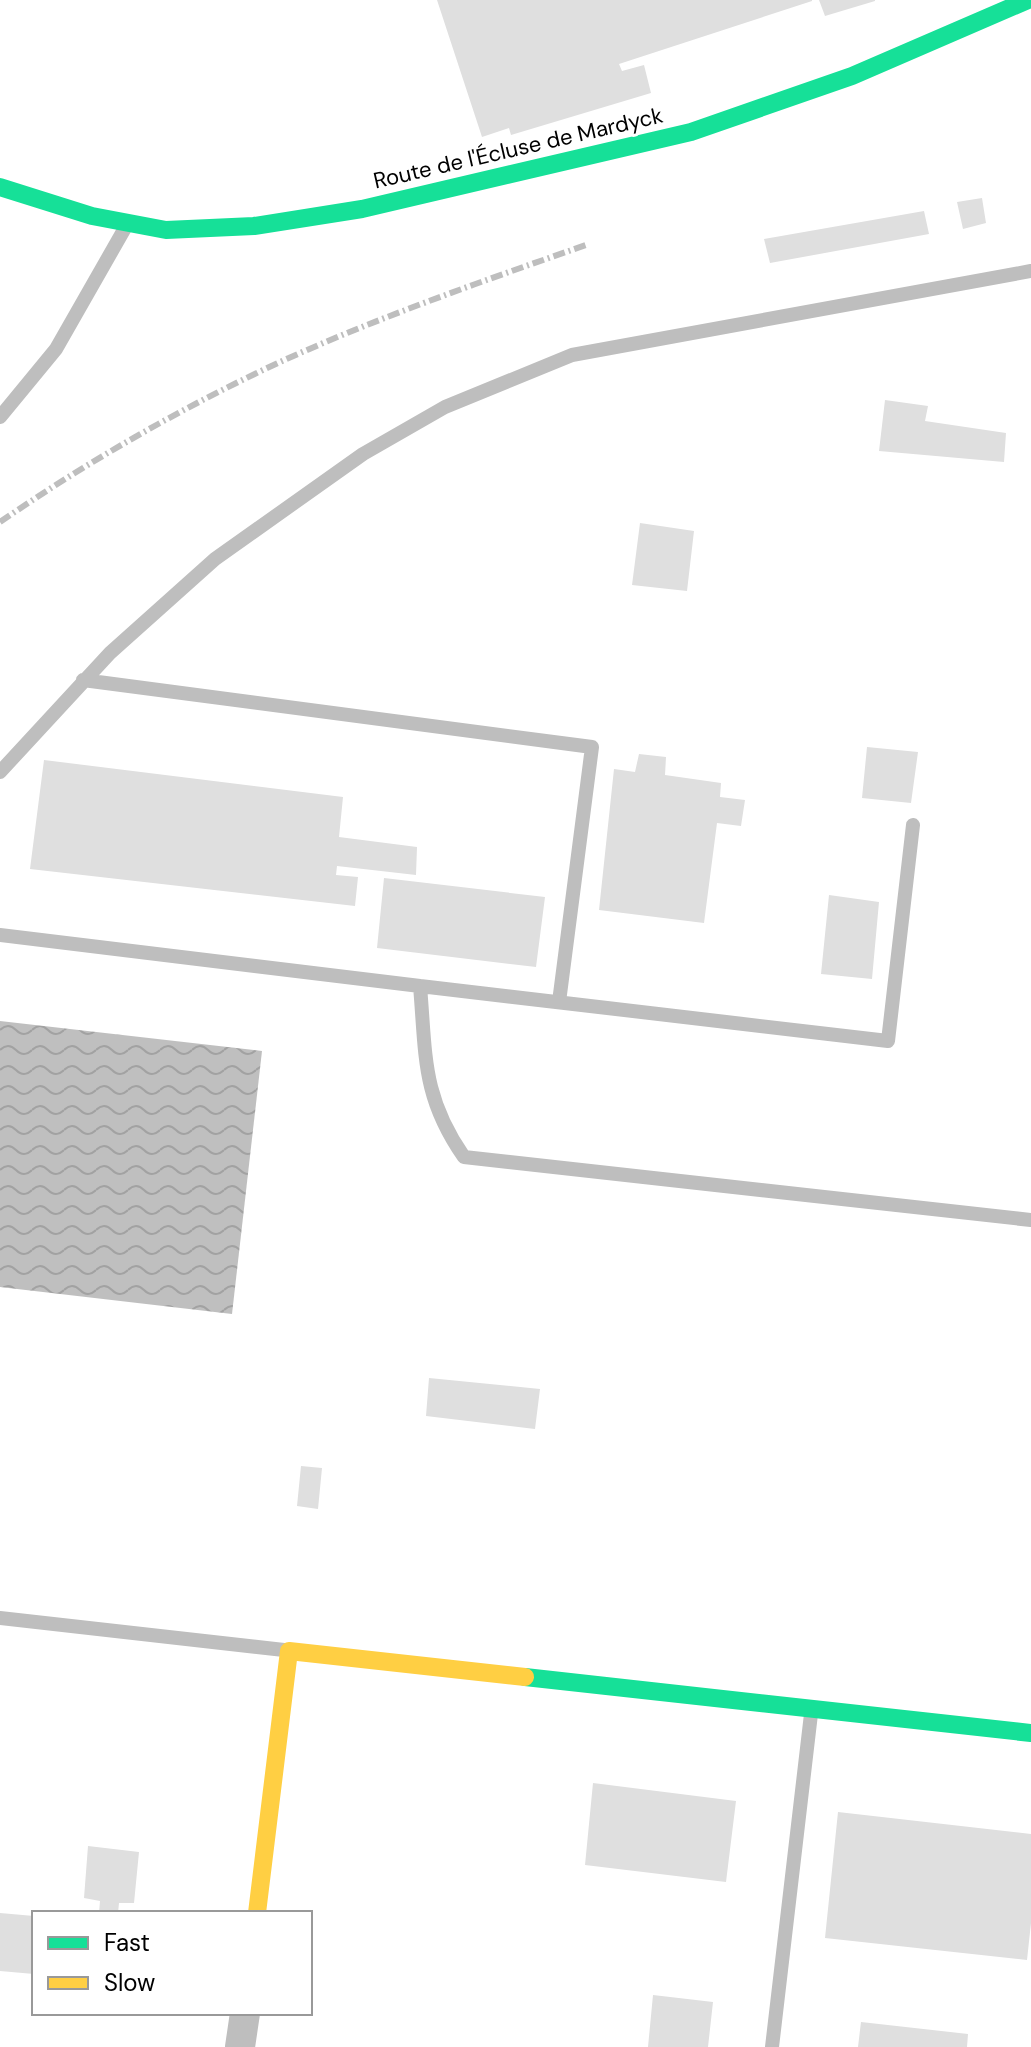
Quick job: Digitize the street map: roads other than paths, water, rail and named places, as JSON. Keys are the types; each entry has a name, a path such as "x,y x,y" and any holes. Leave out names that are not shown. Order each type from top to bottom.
{"street":[{"name":"Route de l'Écluse de Mardyck","path":"0,187 127,224 166,230 254,226 362,209 649,144 716,125 852,76 1028,0"},
{"path":"257,1911 289,1651 1031,1733"},
{"path":"240,2047 245,2015"}],"lane":[{"path":"0,417 35,379 56,349 127,224"},
{"path":"0,772 83,680 160,605 241,539 363,454 472,394 584,352 1031,271"},
{"path":"83,680 592,747 559,1002"},
{"path":"0,935 888,1041 913,825"},
{"path":"420,986 428,1077 435,1109 464,1157 1031,1220"},
{"path":"0,1618 289,1651"},
{"path":"772,2047 811,1709"}],"water":[{"path":"0,1021 262,1051 232,1314 0,1287"}],"railway":[{"path":"0,522 136,436 280,362 393,315 586,245"}]}
